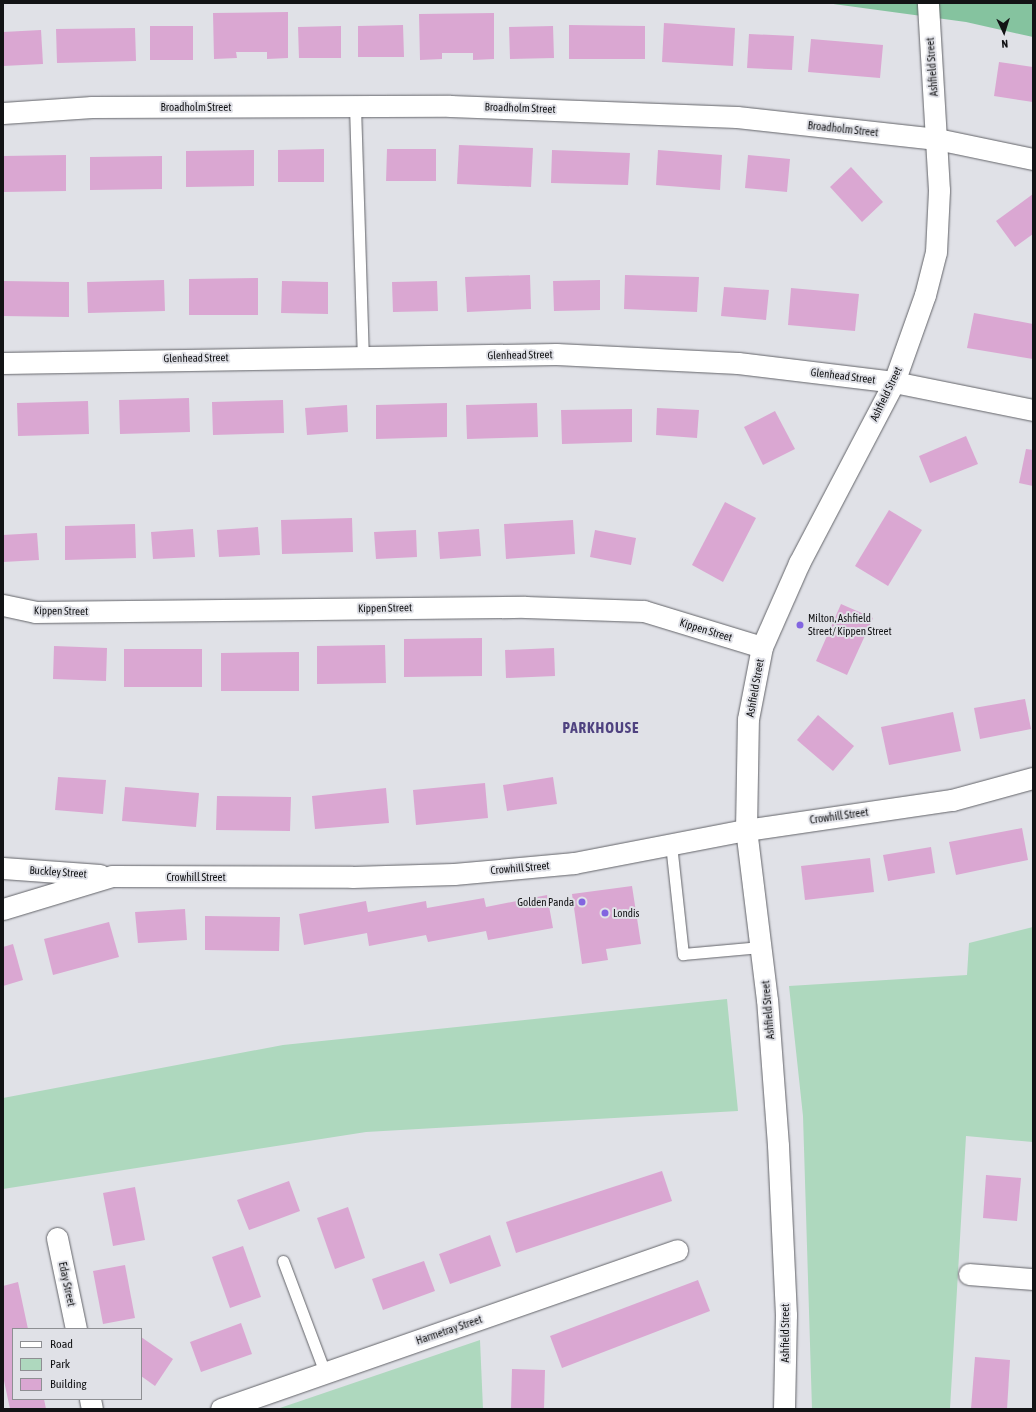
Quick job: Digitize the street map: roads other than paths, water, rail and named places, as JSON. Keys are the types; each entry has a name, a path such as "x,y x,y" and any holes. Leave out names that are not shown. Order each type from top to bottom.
{"street":[{"name":"Ashfield Street","path":"784,1409 786,1315 777,1119 767,1000 746,830 748,720 762,647 799,563 894,382 925,295 936,252 939,190 928,5"},
{"name":"Broadholm Street","path":"3,113 92,107 450,106 737,117 937,139 1033,159"},
{"name":"Glenhead Street","path":"3,363 556,354 714,362 894,382 1033,410"},
{"name":"Kippen Street","path":"3,605 35,612 525,607 644,611 762,647"},
{"name":"Crowhill Street","path":"3,909 112,876 454,874 574,863 746,830 952,800 1033,778"},
{"name":"Buckley Street","path":"3,868 112,876"},
{"name":"Eday Street","path":"57,1238 76,1328"},
{"name":"Harmetray Street","path":"221,1409 677,1250"},
{"path":"969,1274 1033,1279"}],"lane":[{"path":"355,106 363,357"},
{"path":"670,844 683,954 761,947"},
{"path":"283,1261 325,1373"}],"place":[{"name":"Milton, Ashfield Street/ Kippen Street","path":"800,625"},
{"name":"Golden Panda","path":"582,902"},
{"name":"Londis","path":"605,913"}],"district":[{"name":"PARKHOUSE","path":"601,728"}]}
